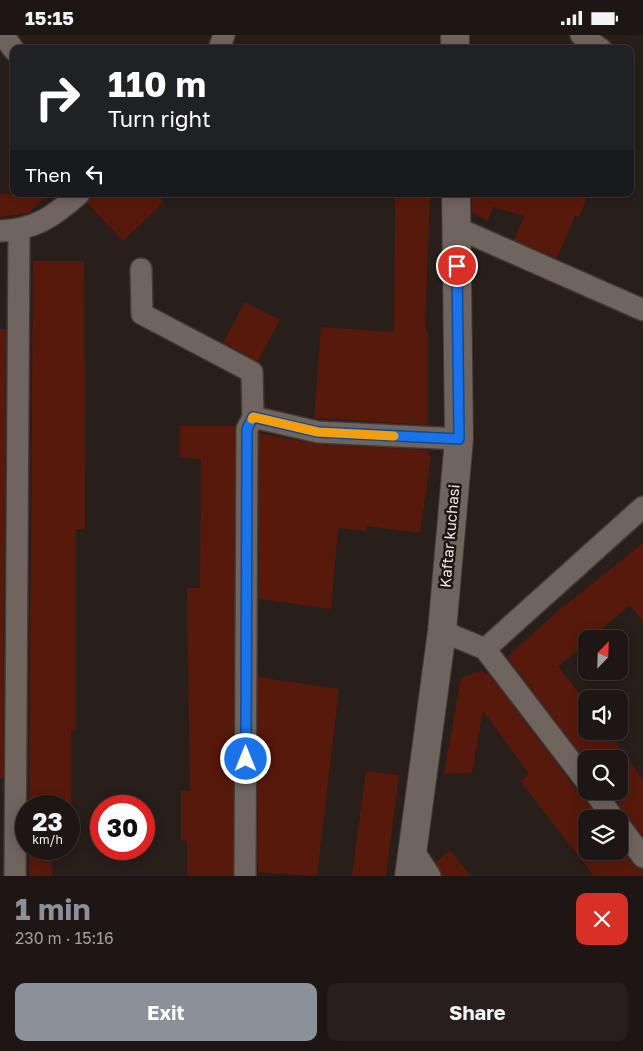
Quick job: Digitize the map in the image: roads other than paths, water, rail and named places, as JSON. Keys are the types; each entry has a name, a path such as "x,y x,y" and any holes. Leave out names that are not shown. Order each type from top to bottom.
{"street":[{"path":"581,35 595,45"},
{"path":"15,876 8,794 10,231 54,216 76,197"},
{"name":"Kaftar kuchasi","path":"411,863 442,631 459,439 456,197"},
{"path":"457,228 643,310"},
{"path":"141,269 142,314 252,372 253,417 247,429 245,876"},
{"path":"253,417 318,432 459,439"},
{"path":"485,649 643,507"},
{"path":"442,631 485,649 578,771"},
{"path":"628,837 643,857"},
{"path":"411,863 430,876"}]}
